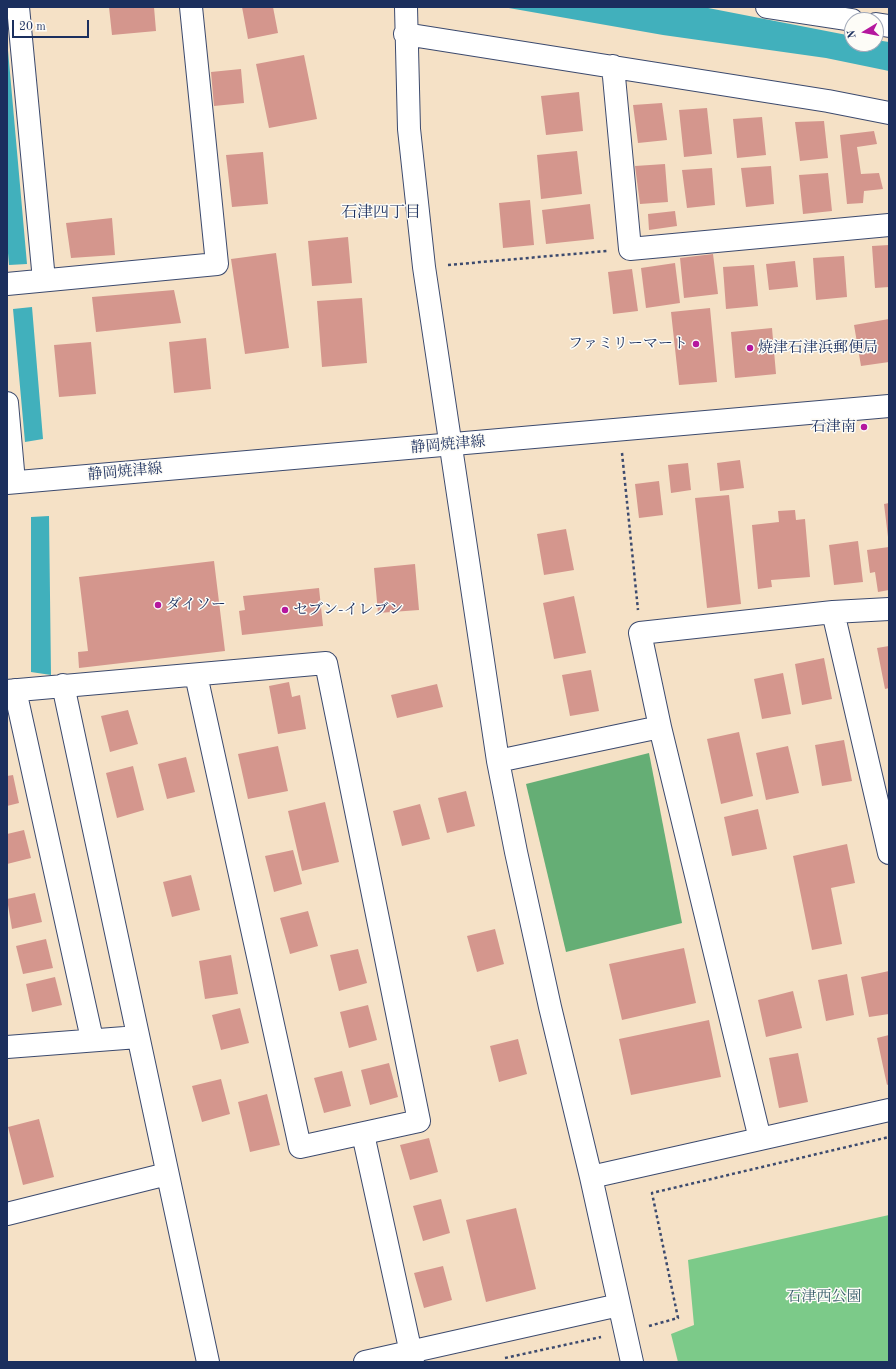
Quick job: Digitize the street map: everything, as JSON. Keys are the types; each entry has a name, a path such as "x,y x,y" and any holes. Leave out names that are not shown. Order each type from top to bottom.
{"street":[{"path":"18,7 44,280"},
{"path":"7,284 217,264 191,7"},
{"path":"406,7 405,34 409,129 424,267 452,444 498,761 550,1007 591,1177 632,1362"},
{"path":"767,7 844,19"},
{"path":"405,34 828,101 889,113"},
{"path":"613,66 630,249 889,225"},
{"path":"7,403 11,482"},
{"name":"静岡焼津線","path":"11,482 889,406"},
{"path":"760,1139 660,727 640,633 833,612 889,609"},
{"path":"833,612 889,853"},
{"path":"92,1039 11,691 63,685 326,663 419,1121 300,1147 196,675"},
{"path":"63,685 208,1362"},
{"path":"498,761 660,727"},
{"path":"7,1047 92,1039 138,1037"},
{"path":"591,1177 889,1110"},
{"path":"363,1134 412,1357"},
{"path":"7,1214 167,1174"},
{"path":"365,1362 412,1357 619,1305"}],"path":[{"path":"424,267 630,249"},
{"path":"620,429 640,633"},
{"path":"500,1359 625,1332 678,1318 652,1193 889,1137"}],"green space":[{"path":"649,753 682,923 566,952 526,784"},
{"name":"石津西公園","path":"889,1215 889,1362 678,1362 671,1334 694,1325 688,1260"}],"water":[{"path":"503,7 703,7 844,34 844,52 884,52 884,41 889,42 889,71 826,58 663,35"},
{"path":"7,39 27,264 9,265 7,241"},
{"path":"32,307 43,439 25,442 13,309"},
{"path":"49,516 51,675 31,672 31,517"}],"building":[{"path":"109,7 154,7 156,31 112,35"},
{"path":"242,7 273,7 278,33 248,39"},
{"path":"304,55 317,119 269,128 256,64"},
{"path":"241,69 244,103 214,106 211,72"},
{"path":"579,92 583,131 546,135 541,96"},
{"path":"662,103 667,140 638,143 633,105"},
{"path":"707,108 712,154 684,157 679,110"},
{"path":"762,117 766,155 737,158 733,119"},
{"path":"824,121 828,158 800,161 795,122"},
{"path":"874,131 877,144 857,147 861,174 879,173 883,189 864,191 863,203 847,204 840,135"},
{"path":"577,151 582,194 541,199 537,155"},
{"path":"263,152 268,204 232,207 226,155"},
{"path":"665,164 668,202 640,204 635,166"},
{"path":"771,166 774,204 746,207 741,168"},
{"path":"712,168 715,205 687,208 682,170"},
{"path":"828,173 832,211 803,214 799,175"},
{"path":"530,200 534,245 503,248 499,203"},
{"path":"590,204 594,239 546,244 542,210"},
{"path":"675,211 677,226 649,230 648,214"},
{"path":"112,218 115,255 71,258 66,223"},
{"path":"348,237 352,283 312,286 308,241"},
{"path":"889,245 889,287 875,288 872,246"},
{"path":"276,253 289,348 245,354 231,259"},
{"path":"713,254 718,294 684,298 680,258"},
{"path":"844,256 847,297 816,300 813,258"},
{"path":"795,261 798,287 769,290 766,264"},
{"path":"675,263 680,303 646,308 641,268"},
{"path":"754,265 758,306 726,309 723,267"},
{"path":"632,269 638,311 613,314 608,272"},
{"path":"174,290 181,323 96,332 92,297"},
{"path":"362,298 367,363 322,367 317,301"},
{"path":"710,308 717,382 679,385 671,312"},
{"path":"889,319 889,362 861,366 854,325"},
{"path":"772,328 776,374 735,378 731,332"},
{"path":"206,338 211,389 174,393 169,342"},
{"path":"91,342 96,394 59,397 54,345"},
{"path":"740,460 744,488 720,491 717,463"},
{"path":"688,463 691,490 671,493 668,465"},
{"path":"659,481 663,515 639,518 635,484"},
{"path":"729,495 741,604 707,608 695,498"},
{"path":"889,503 889,537 888,537 884,504"},
{"path":"795,510 796,520 805,519 810,577 771,580 772,587 758,589 752,525 779,522 778,511"},
{"path":"566,529 574,570 544,575 537,534"},
{"path":"858,541 863,582 834,585 829,545"},
{"path":"889,547 889,590 878,592 875,572 870,573 867,550"},
{"path":"214,561 225,651 79,668 78,652 88,651 79,577"},
{"path":"415,564 419,610 378,613 374,568"},
{"path":"319,588 323,626 242,635 239,611 245,610 243,596"},
{"path":"574,596 586,653 554,659 543,603"},
{"path":"889,646 889,688 885,689 877,648"},
{"path":"824,658 832,699 802,705 795,664"},
{"path":"591,670 599,711 570,716 562,675"},
{"path":"783,673 791,714 762,719 754,679"},
{"path":"289,682 292,697 300,695 306,729 278,734 269,686"},
{"path":"437,684 443,707 397,718 391,695"},
{"path":"128,710 138,744 110,752 101,716"},
{"path":"739,732 753,796 721,804 707,739"},
{"path":"844,740 852,781 822,786 815,745"},
{"path":"278,746 288,791 248,799 238,754"},
{"path":"788,746 799,793 766,800 756,753"},
{"path":"186,757 195,792 167,799 158,764"},
{"path":"133,766 144,810 117,818 106,773"},
{"path":"13,775 19,803 7,806 7,776"},
{"path":"466,791 475,826 447,833 438,798"},
{"path":"325,802 339,862 302,871 288,811"},
{"path":"420,804 430,839 402,846 393,811"},
{"path":"758,809 767,849 732,856 724,817"},
{"path":"24,830 31,858 7,864 7,834"},
{"path":"847,844 855,883 831,888 842,944 812,950 793,856"},
{"path":"293,850 302,884 274,892 265,856"},
{"path":"191,875 200,910 172,917 163,882"},
{"path":"35,893 42,922 12,929 7,899"},
{"path":"308,911 318,946 290,954 280,918"},
{"path":"495,929 504,964 477,972 467,936"},
{"path":"46,939 53,968 23,974 16,946"},
{"path":"684,948 696,1003 622,1020 609,964"},
{"path":"358,949 367,983 339,991 330,955"},
{"path":"231,955 238,994 205,999 199,961"},
{"path":"889,971 889,1014 869,1017 861,977"},
{"path":"847,974 854,1015 826,1021 818,980"},
{"path":"55,977 62,1005 32,1012 26,984"},
{"path":"793,991 802,1028 766,1037 758,1000"},
{"path":"368,1005 377,1040 349,1048 340,1012"},
{"path":"240,1008 249,1043 221,1050 212,1015"},
{"path":"709,1020 721,1077 631,1095 619,1039"},
{"path":"889,1035 889,1084 887,1085 877,1038"},
{"path":"518,1039 527,1074 499,1082 490,1046"},
{"path":"798,1053 808,1102 779,1108 769,1058"},
{"path":"389,1063 398,1097 370,1105 361,1070"},
{"path":"342,1071 351,1106 324,1113 314,1078"},
{"path":"221,1079 230,1114 202,1122 192,1086"},
{"path":"267,1094 280,1145 250,1152 238,1102"},
{"path":"39,1119 54,1177 23,1185 8,1127"},
{"path":"429,1138 438,1172 410,1180 400,1145"},
{"path":"441,1199 450,1233 423,1241 413,1206"},
{"path":"516,1208 536,1289 486,1302 466,1220"},
{"path":"443,1266 452,1300 424,1308 414,1273"}],"place":[{"name":"ファミリーマート","path":"696,344"},
{"name":"焼津石津浜郵便局","path":"750,348"},
{"name":"石津南","path":"864,427"},
{"name":"ダイソー","path":"158,605"},
{"name":"セブン-イレブン","path":"285,610"}],"district":[{"name":"石津四丁目","path":"381,213"}]}
